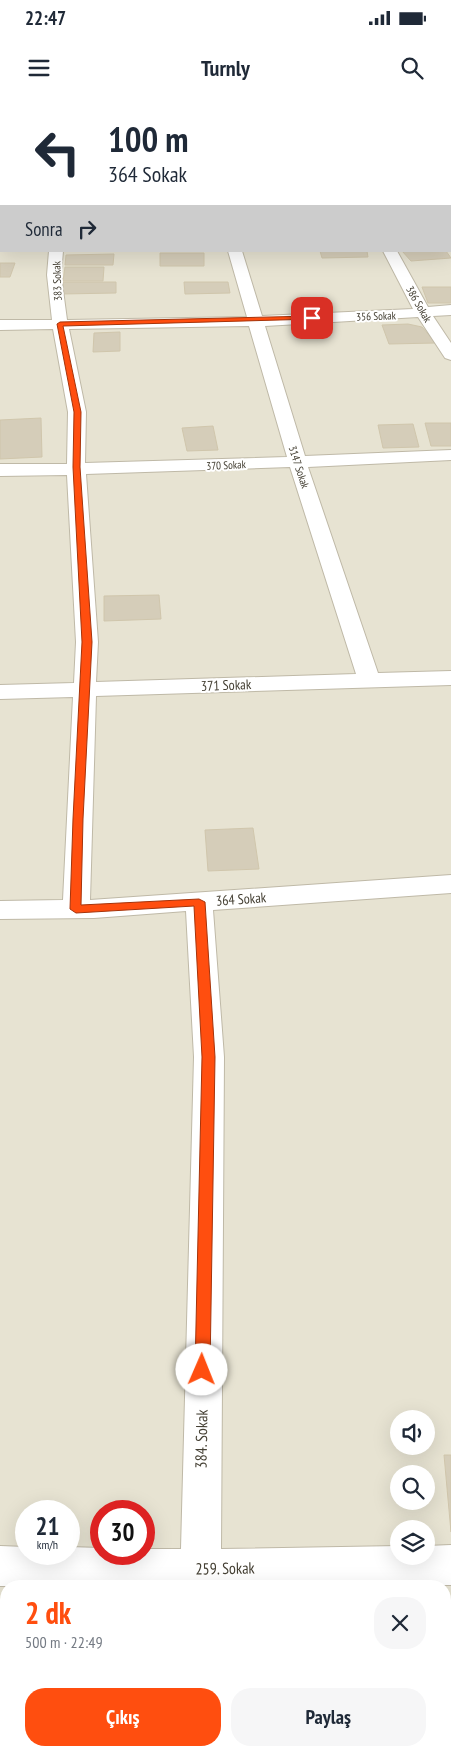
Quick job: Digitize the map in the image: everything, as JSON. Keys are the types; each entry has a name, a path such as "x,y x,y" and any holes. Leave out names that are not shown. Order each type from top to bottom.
{"street":[{"name":"383 Sokak","path":"56,252 54,276 60,324 77,412 76,467 87,642 76,909"},
{"name":"3147 Sokak","path":"235,252 297,461 369,681"},
{"name":"386 Sokak","path":"391,252 423,313 451,355"},
{"name":"356 Sokak","path":"0,325 254,320 423,313 451,310"},
{"name":"370 Sokak","path":"0,470 76,467 148,468 451,454"},
{"name":"371 Sokak","path":"0,692 451,678"},
{"name":"364 Sokak","path":"0,910 76,909 199,902 451,884"},
{"name":"384. Sokak","path":"199,902 209,1057 200,1578"},
{"name":"259. Sokak","path":"0,1566 200,1578 451,1565"}],"shaded area":[{"path":"0,252 451,252 451,1580 0,1580"}],"building":[{"path":"320,252 367,252 368,257 322,258"},
{"path":"403,252 447,252 451,258 411,261"},
{"path":"160,253 204,253 204,266 160,266"},
{"path":"114,254 113,265 65,265 66,255"},
{"path":"0,263 15,263 10,277 0,277"},
{"path":"65,267 104,267 103,281 63,281"},
{"path":"63,282 116,282 116,293 62,294"},
{"path":"184,282 228,282 230,293 185,294"},
{"path":"422,287 451,287 451,303 428,303"},
{"path":"408,324 422,327 436,343 389,344 382,325"},
{"path":"120,332 120,351 93,352 94,333"},
{"path":"41,418 42,457 0,459 0,420"},
{"path":"425,423 451,423 451,446 431,446"},
{"path":"413,424 419,447 383,448 378,425"},
{"path":"213,426 218,450 187,451 182,428"},
{"path":"159,595 161,619 104,621 104,596"},
{"path":"253,828 259,869 208,871 205,830"},
{"path":"444,1455 451,1455 451,1532"}],"route":[{"path":"202,1370 209,1057 199,902 76,909 78,819 87,642 76,467 77,412 60,324 312,318"}]}
